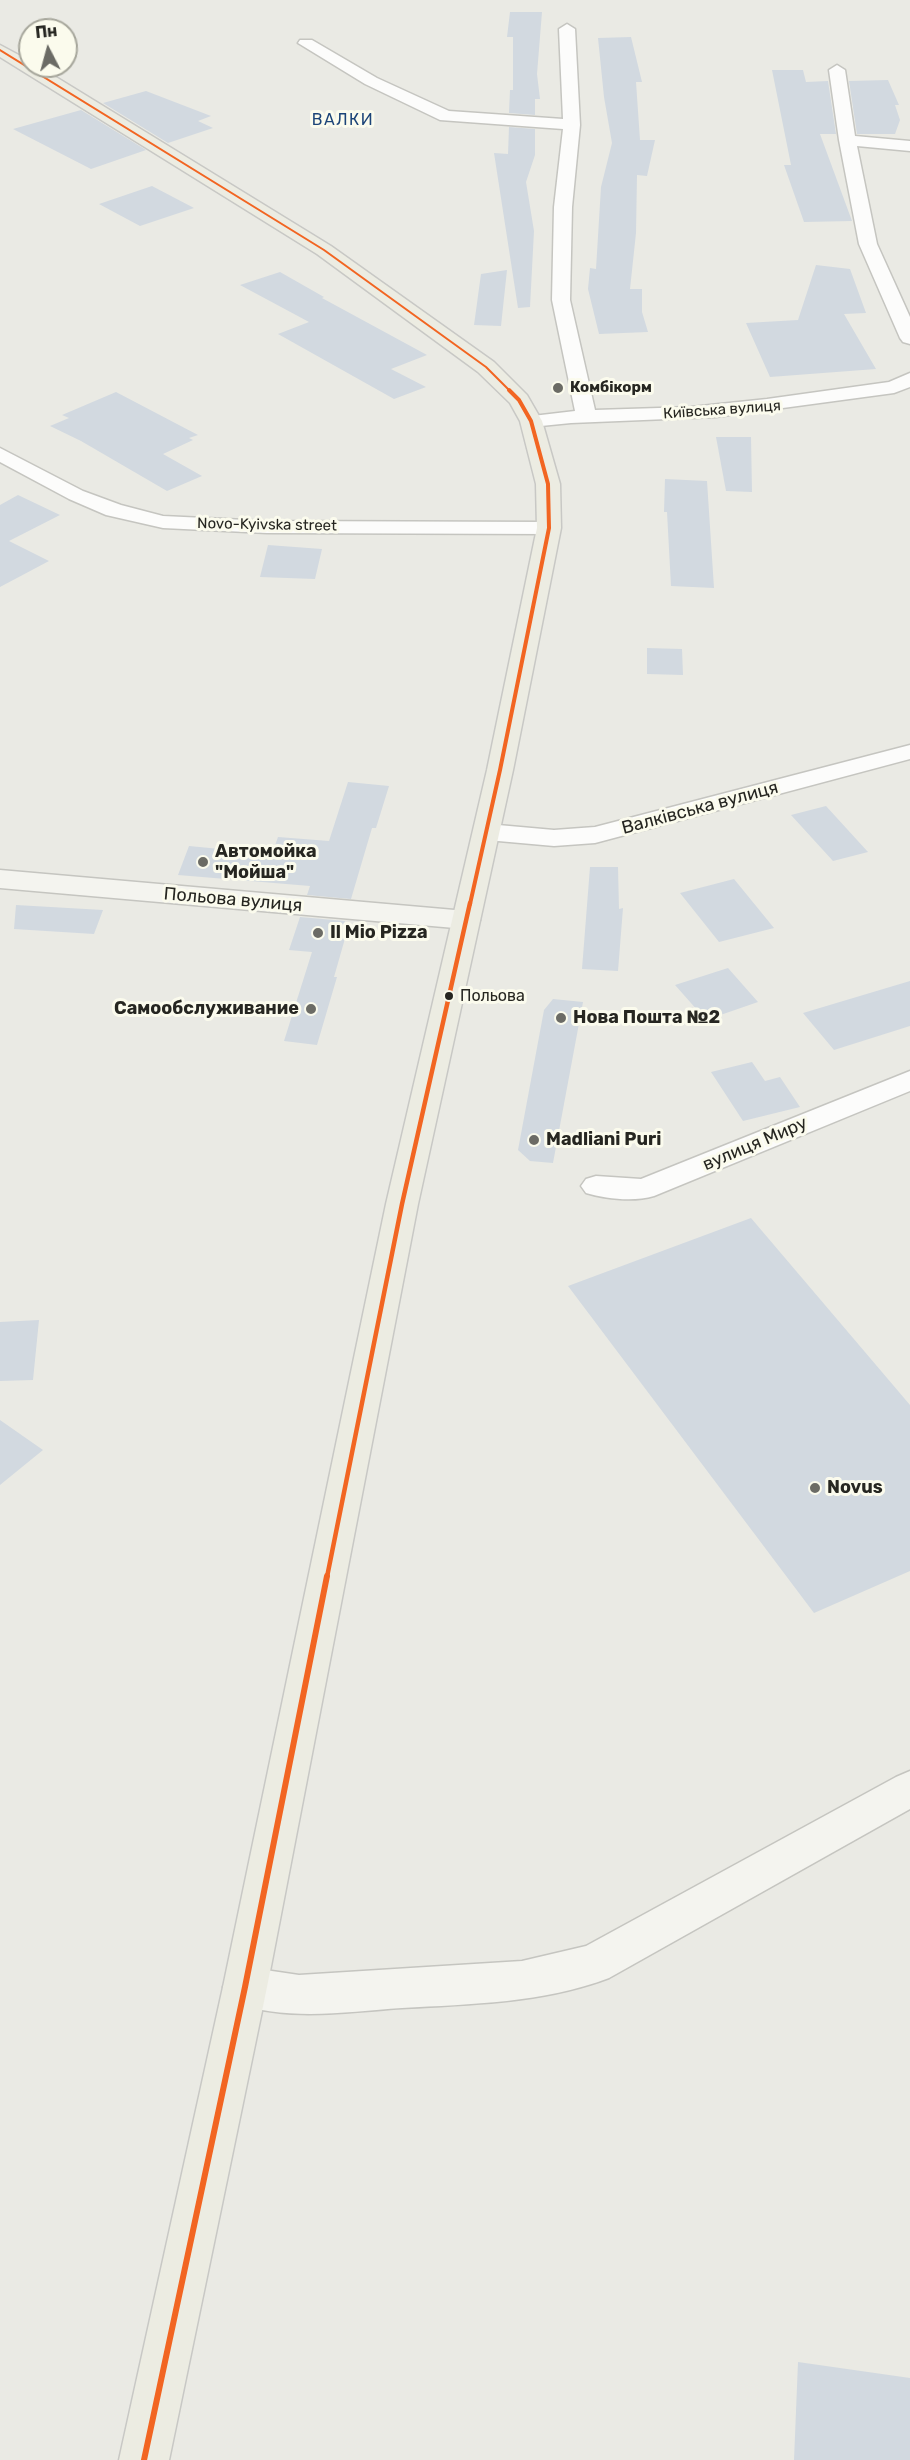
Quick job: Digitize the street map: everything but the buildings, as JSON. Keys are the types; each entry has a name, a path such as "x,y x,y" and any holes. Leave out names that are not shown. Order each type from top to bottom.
{"main road":[{"path":"0,50 324,250 486,367 519,400 531,421 548,484 549,528 487,832 400,1215 245,1987 144,2460"}],"street":[{"path":"567,29 572,125 563,207 561,300 586,416"},
{"path":"306,43 371,81 446,116 572,125"},
{"path":"837,70 847,140 868,244 910,338"},
{"path":"847,140 910,146"},
{"name":"Київська вулиця","path":"531,421 563,416 688,414 787,405 894,387 910,380"},
{"name":"Novo-Kyivska street","path":"0,454 76,495 114,510 163,522 267,526 549,528"},
{"name":"Валківська вулиця","path":"487,832 554,838 595,835 647,824 910,752"},
{"name":"Польова вулиця","path":"0,879 466,920"},
{"name":"вулиця Миру","path":"596,1186 644,1189 910,1080"},
{"path":"245,1987 300,1995 522,1981 594,1964 910,1789"}],"transit line":[{"path":"0,50 324,250 486,367 519,400 531,421 548,484 549,528 500,770 402,1204 245,1987 144,2460"}],"place":[{"name":"Комбікорм","path":"558,388"},
{"name":"Автомойка \"Мойша\"","path":"203,862"},
{"name":"Il Mio Pizza","path":"318,933"},
{"name":"Польова","path":"449,996"},
{"name":"Самообслуживание","path":"311,1009"},
{"name":"Нова Пошта №2","path":"561,1018"},
{"name":"Madliani Puri","path":"534,1140"},
{"name":"Novus","path":"815,1488"}],"district":[{"name":"ВАЛКИ","path":"343,120"}]}
